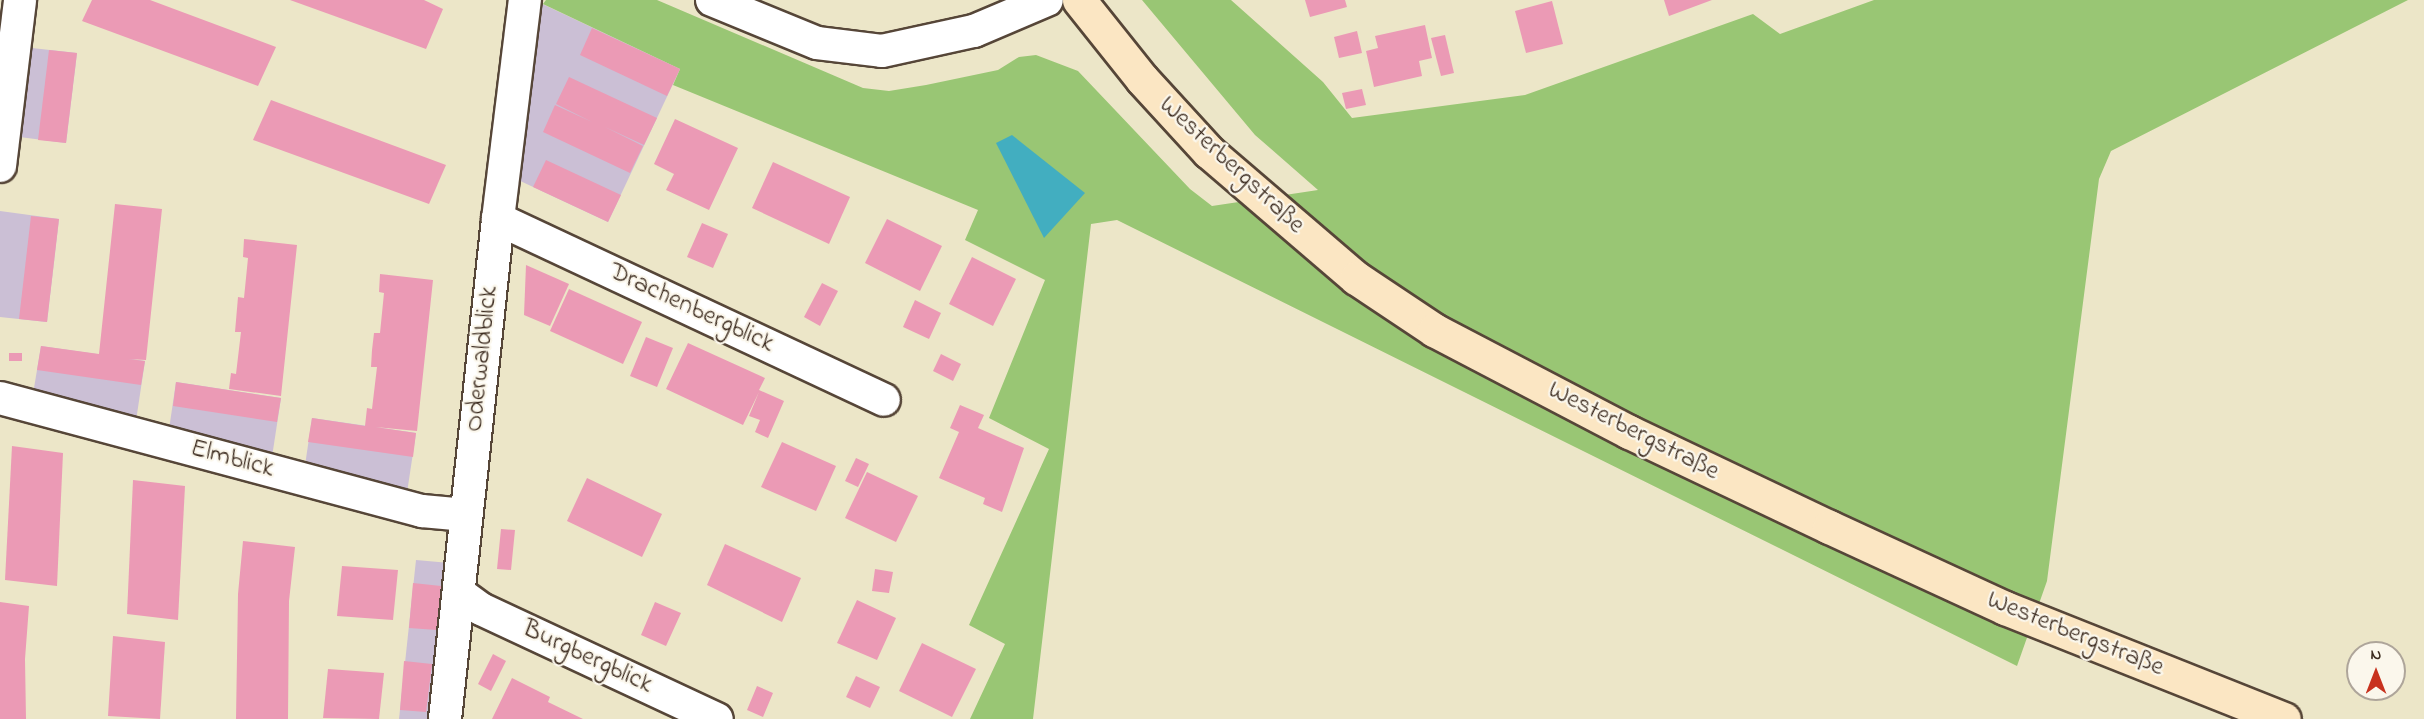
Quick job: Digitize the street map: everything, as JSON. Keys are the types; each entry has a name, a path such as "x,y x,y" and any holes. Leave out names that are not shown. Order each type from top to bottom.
{"main road":[{"name":"Westerbergstraße","path":"1079,0 1142,79 1209,152 1356,278 1434,330 1629,432 2005,608 2284,719"}],"street":[{"path":"0,166 20,0"},
{"name":"Oderwaldblick","path":"445,719 498,219 525,0"},
{"path":"712,0 817,43 882,51 974,31 1047,0"},
{"name":"Drachenbergblick","path":"498,219 884,400"},
{"name":"Elmblick","path":"0,398 422,511 466,515"},
{"name":"Burgbergblick","path":"459,593 481,609 717,719"}],"shaded area":[{"path":"534,0 680,69 608,222 503,173"},
{"path":"14,46 77,53 66,143 4,135"},
{"path":"0,211 59,219 47,322 0,317"},
{"path":"41,346 145,361 134,434 31,406"},
{"path":"176,382 281,398 270,470 167,443"},
{"path":"312,418 416,433 405,506 303,479"},
{"path":"416,560 461,564 445,719 399,719"}],"green space":[{"path":"546,0 657,0 863,88 889,91 998,70 1019,57 1036,55 1078,71 1190,189 1212,206 1318,190 1255,135 1142,0 1231,0 1323,82 1352,118 1525,95 1753,14 1780,34 1874,0 2408,0 2111,151 2099,179 2047,581 2017,666 1117,220 1091,224 1033,719 970,719 1005,644 969,625 1049,449 989,418 1045,280 965,240 978,210 673,85 680,69 543,4"}],"water":[{"path":"1012,135 1085,193 1044,238 996,143"}],"building":[{"path":"92,0 150,0 276,47 258,86 82,21"},
{"path":"290,0 424,0 443,9 426,49"},
{"path":"1305,0 1345,0 1347,7 1310,17"},
{"path":"1664,0 1712,0 1669,16"},
{"path":"1552,1 1563,44 1526,53 1515,11"},
{"path":"1425,25 1432,58 1419,61 1422,76 1374,87 1366,51 1378,48 1375,36"},
{"path":"592,28 680,69 667,96 580,55"},
{"path":"1357,31 1362,53 1339,58 1334,37"},
{"path":"1445,35 1454,73 1441,76 1431,38"},
{"path":"49,50 77,53 66,143 38,140"},
{"path":"569,77 657,118 644,145 605,127 643,146 630,173 543,132 555,105 592,122 556,104"},
{"path":"1362,89 1366,105 1346,109 1342,93"},
{"path":"271,100 446,165 429,204 253,140"},
{"path":"675,119 738,148 709,210 666,190 674,174 654,164"},
{"path":"546,160 621,195 608,222 533,187"},
{"path":"773,162 850,197 829,244 752,208"},
{"path":"115,204 162,209 146,360 128,359 145,361 141,385 37,370 41,346 99,354"},
{"path":"31,216 59,219 47,322 19,319"},
{"path":"887,219 942,246 920,291 865,263"},
{"path":"702,223 728,234 713,268 687,257"},
{"path":"244,239 297,245 281,396 229,389 231,373 236,374 241,332 235,332 238,297 244,298 248,258 243,257"},
{"path":"972,257 1016,279 993,326 949,304"},
{"path":"526,265 569,284 550,326 524,315"},
{"path":"380,274 433,280 417,431 375,427 416,433 413,457 308,442 312,418 365,426 367,408 372,409 377,367 371,367 374,333 380,333 384,293 379,292"},
{"path":"822,283 838,291 820,326 804,317"},
{"path":"569,289 642,322 623,364 550,331"},
{"path":"915,300 941,313 929,339 903,327"},
{"path":"646,337 673,348 657,387 630,376"},
{"path":"688,343 765,378 759,390 784,401 768,438 755,432 760,420 749,416 759,392 743,425 666,389"},
{"path":"9,353 22,353 22,361 9,361"},
{"path":"941,354 961,364 953,381 933,371"},
{"path":"176,382 281,398 277,422 173,406"},
{"path":"960,405 984,415 978,428 1024,448 1002,512 983,504 985,498 939,478 959,432 950,428"},
{"path":"782,442 836,466 816,511 761,487"},
{"path":"12,446 63,453 57,586 5,580"},
{"path":"856,458 869,464 858,487 845,481"},
{"path":"867,472 918,496 896,542 845,518"},
{"path":"587,478 662,514 642,557 567,521"},
{"path":"133,480 185,486 178,620 127,614"},
{"path":"501,529 515,530 511,570 497,569"},
{"path":"243,541 295,547 289,601 288,719 236,719 238,594"},
{"path":"725,544 801,578 782,622 707,585"},
{"path":"342,566 398,570 393,620 337,616"},
{"path":"875,569 893,572 889,593 872,591"},
{"path":"413,583 441,586 437,630 409,628"},
{"path":"857,600 896,618 877,660 837,643"},
{"path":"0,602 29,606 25,659 26,719 0,719"},
{"path":"655,602 681,613 666,646 641,635"},
{"path":"113,636 165,642 160,719 108,716"},
{"path":"922,643 976,669 952,717 899,691"},
{"path":"493,654 506,661 491,691 478,684"},
{"path":"404,661 432,664 426,712 400,710"},
{"path":"328,669 384,673 379,719 323,718"},
{"path":"856,676 880,687 870,708 846,697"},
{"path":"512,678 550,697 548,702 583,719 492,719"},
{"path":"757,686 773,693 763,717 747,710"}]}
